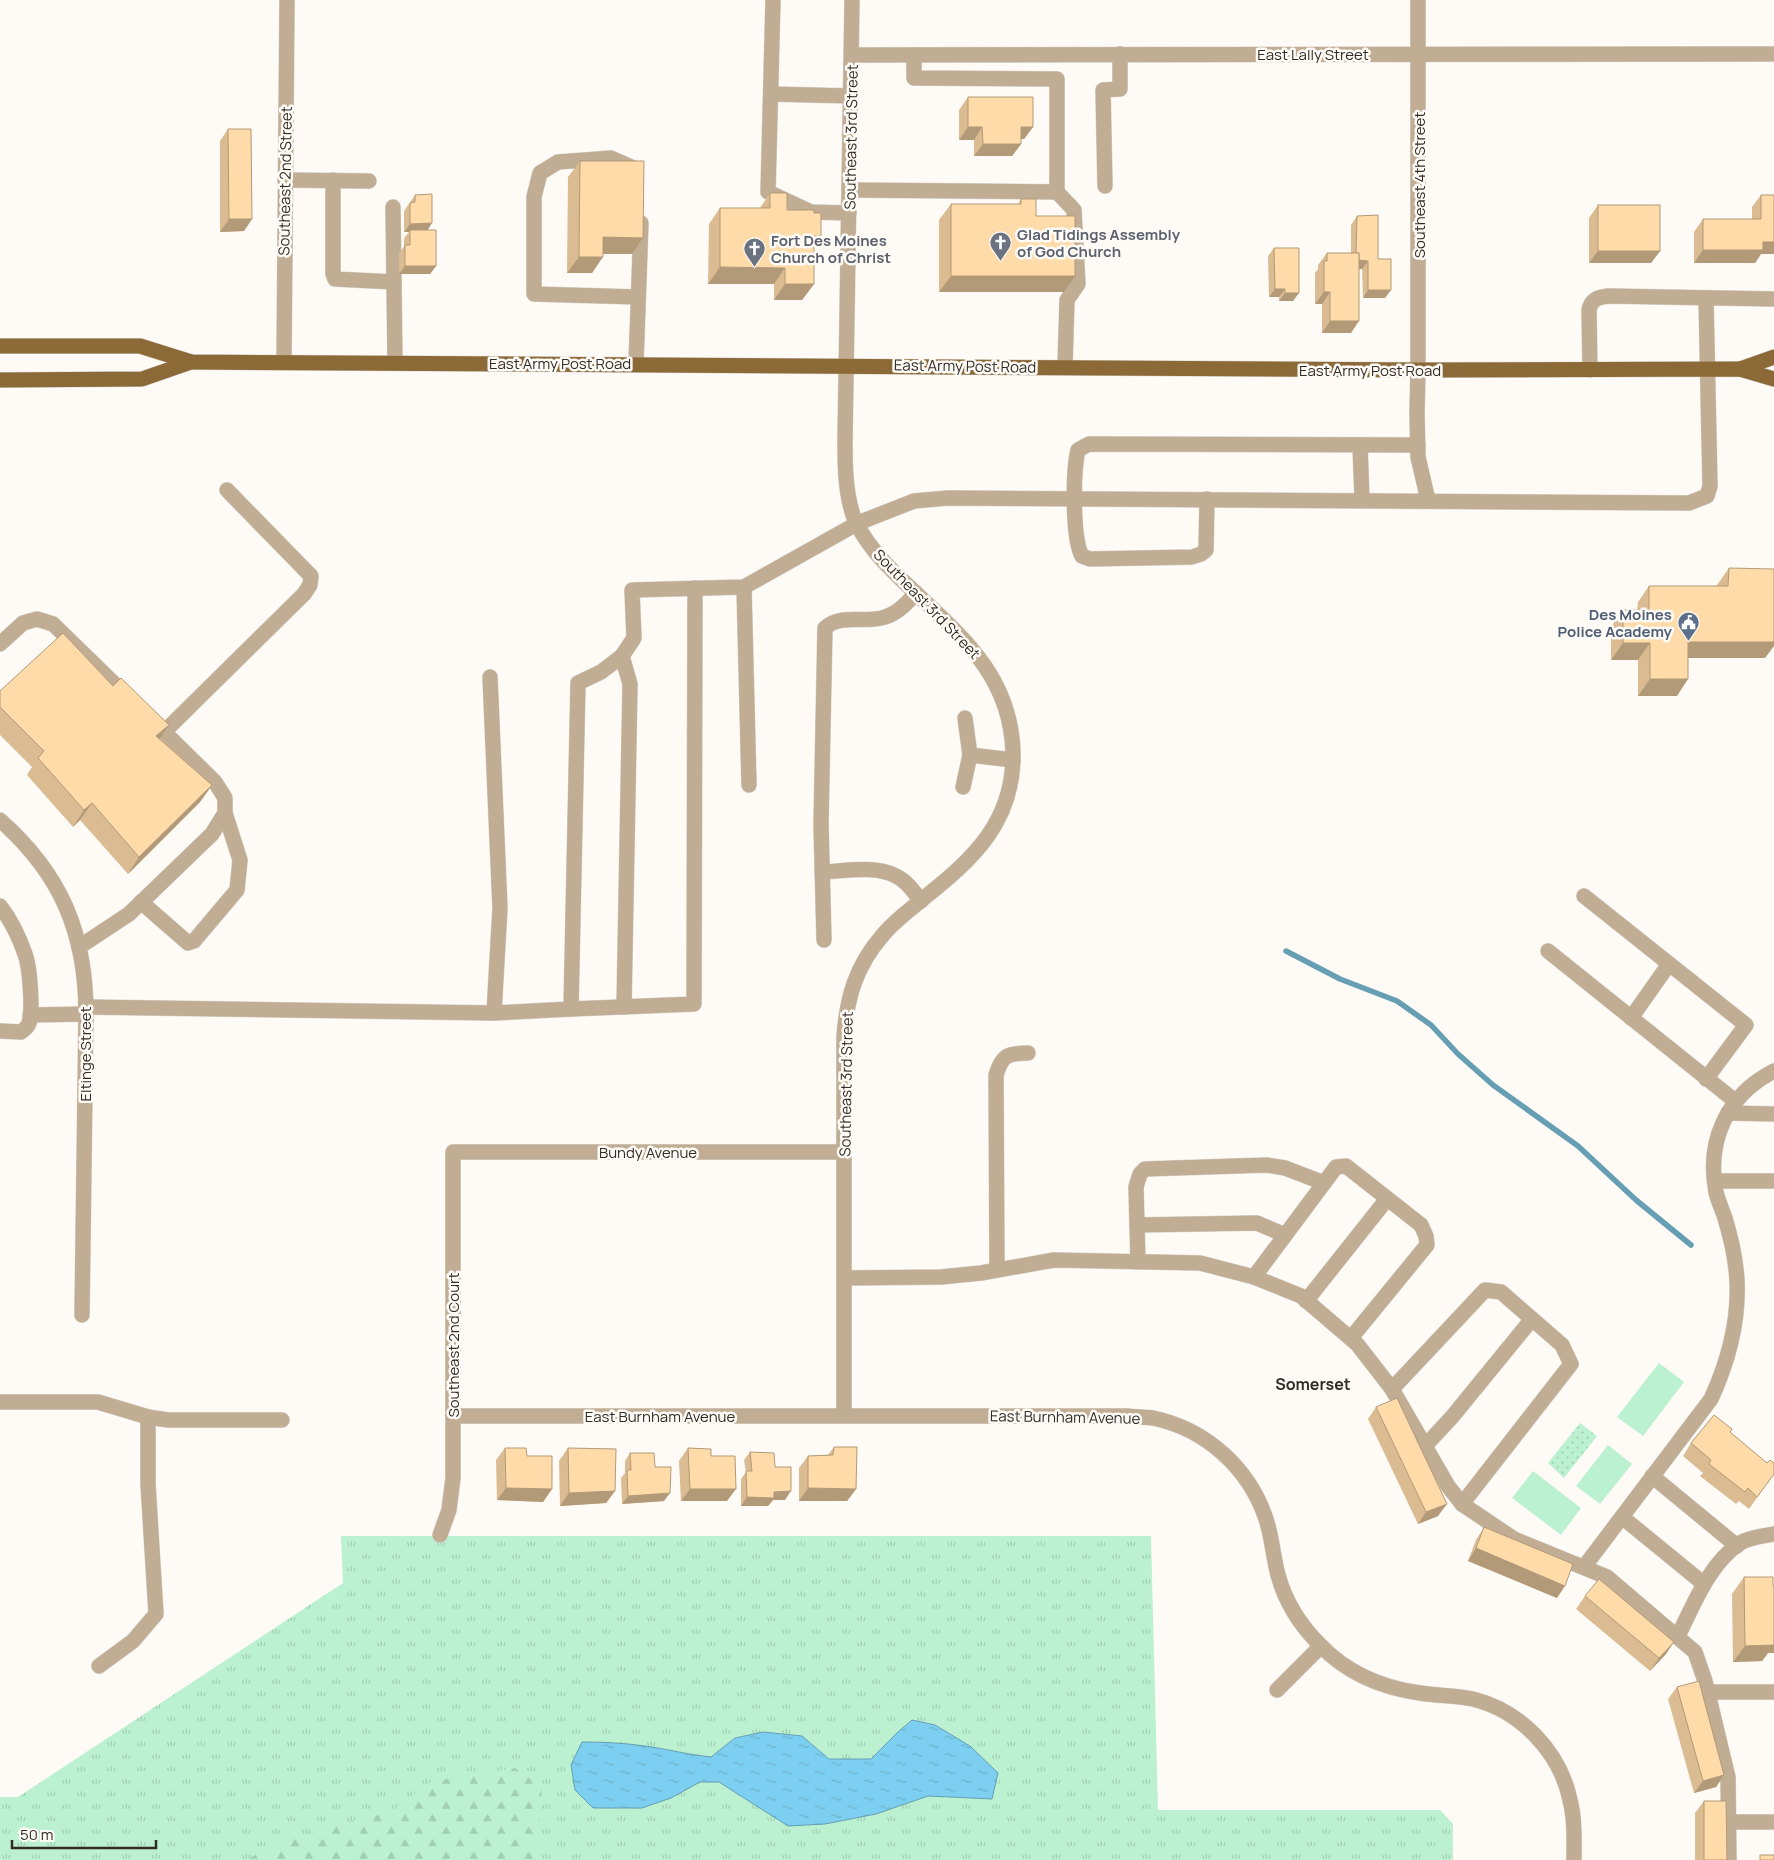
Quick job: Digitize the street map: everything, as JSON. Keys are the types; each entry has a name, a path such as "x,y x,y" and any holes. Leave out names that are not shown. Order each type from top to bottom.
{"main road":[{"name":"East Army Post Road","path":"0,346 140,346 191,362 284,361 1418,370 1740,369 1774,357"},
{"name":"East Army Post Road","path":"0,380 142,379 191,362"},
{"name":"East Army Post Road","path":"1740,369 1774,379"}],"street":[{"name":"Southeast 2nd Street","path":"284,361 287,0"},
{"path":"773,0 768,192 811,212 849,213"},
{"name":"Southeast 3rd Street","path":"844,1416 844,1036 846,1008 854,983 866,958 882,935 964,865 991,833 1003,809 1011,781 1013,760 1011,727 1004,700 993,676 977,654 886,564 865,539 847,493 845,467 846,365 852,0"},
{"name":"Southeast 4th Street","path":"1418,0 1417,413 1418,457 1428,500"},
{"name":"East Lally Street","path":"852,54 1774,54"},
{"path":"914,54 914,78 1057,78 1057,192 1074,210 1078,284 1067,300 1065,367"},
{"path":"1105,186 1103,90 1120,89 1120,54"},
{"path":"771,94 851,96"},
{"path":"637,297 534,294 534,197 540,173 558,162 611,158 634,168 643,181"},
{"path":"285,180 369,181"},
{"path":"332,180 333,274 335,279 394,282"},
{"path":"850,190 1057,192"},
{"path":"393,207 395,362"},
{"path":"636,364 641,210"},
{"path":"1590,370 1589,310 1590,305 1597,297 1774,299"},
{"path":"571,1008 578,683 601,672 622,656 634,638 632,590 744,587 858,523 914,501 948,498 1689,503 1707,496 1710,486 1706,298"},
{"path":"1207,499 1206,550 1201,554 1192,557 1090,559 1082,556 1077,548 1076,459 1078,450 1089,444 1418,445"},
{"path":"1360,445 1362,500"},
{"path":"164,732 304,594 310,585 311,576 227,490"},
{"path":"744,587 749,785"},
{"path":"30,1015 86,1010 494,1013 571,1008 694,1004 695,588"},
{"path":"824,940 822,824 825,628 835,621 884,618 900,610 916,593"},
{"path":"0,644 23,624 37,619 53,624 215,782 225,798 225,813 240,860 237,890 194,941 188,942 141,902"},
{"path":"622,656 630,684 624,1007"},
{"path":"490,677 500,908 494,1013"},
{"path":"963,787 970,756 965,718"},
{"path":"970,756 1013,760"},
{"path":"80,947 129,914 212,834 225,813"},
{"name":"Eltinge Street","path":"0,820 26,844 47,871 63,900 76,931 83,964 86,1010 82,1315"},
{"path":"822,872 876,870 896,876 907,884 921,901"},
{"path":"1584,896 1746,1026 1706,1079"},
{"path":"0,906 8,916 26,956 30,987 28,1026 22,1032 0,1031"},
{"path":"1548,951 1706,1079 1731,1107 1774,1114"},
{"path":"1631,1018 1669,964"},
{"path":"997,1270 996,1075 1005,1057 1012,1053 1028,1053"},
{"path":"1584,1566 1710,1399 1721,1378 1731,1347 1736,1314 1737,1281 1733,1247 1716,1193 1713,1169 1716,1144 1723,1121 1731,1107 1774,1071"},
{"name":"Bundy Avenue","path":"453,1152 844,1152"},
{"name":"Southeast 2nd Court","path":"440,1535 449,1510 453,1478 453,1152"},
{"path":"1138,1262 1136,1187 1140,1174 1145,1169 1267,1165 1285,1168 1324,1183"},
{"path":"1254,1277 1336,1167 1346,1166 1421,1225 1426,1236 1427,1245 1351,1338"},
{"path":"1715,1180 1774,1181"},
{"path":"1306,1301 1387,1199"},
{"path":"1137,1225 1257,1222 1285,1235"},
{"path":"844,1278 941,1277 1054,1260 1200,1263 1254,1277 1300,1296 1357,1344 1392,1389 1448,1486 1462,1504 1514,1539 1607,1577 1695,1652 1728,1777 1728,1860"},
{"path":"1392,1389 1485,1290 1501,1292 1562,1344 1571,1364 1462,1504"},
{"path":"1425,1446 1452,1417 1532,1319"},
{"path":"0,1402 98,1402 148,1417 168,1420 282,1420"},
{"name":"East Burnham Avenue","path":"453,1416 1127,1416 1153,1418 1178,1425 1194,1433 1225,1454 1243,1474 1257,1496 1267,1520 1278,1576 1288,1602 1302,1625 1320,1646 1342,1664 1366,1678 1391,1688 1465,1698 1496,1706 1535,1734 1550,1752 1563,1776 1571,1800 1574,1827 1574,1860"},
{"path":"98,1666 133,1640 156,1614 148,1484 148,1417"},
{"path":"1652,1476 1737,1546"},
{"path":"1622,1517 1704,1584"},
{"path":"1678,1636 1704,1584 1725,1555 1742,1542 1774,1534"},
{"path":"1277,1690 1320,1646"},
{"path":"1707,1692 1774,1692"},
{"path":"1728,1822 1774,1822"}],"green space":[{"path":"1659,1363 1684,1382 1643,1436 1617,1417"},
{"path":"1580,1423 1597,1436 1564,1478 1548,1463"},
{"path":"1608,1445 1632,1464 1600,1504 1576,1486"},
{"path":"1533,1471 1581,1508 1561,1535 1512,1498"},
{"path":"341,1536 1151,1536 1158,1810 1440,1810 1453,1824 1453,1860 0,1860 0,1797 18,1797 343,1583"},
{"path":"515,1768 542,1787 536,1860 246,1860 270,1847 342,1823 391,1812 430,1782"}],"water":[{"path":"912,1720 935,1725 970,1746 998,1773 992,1799 928,1796 876,1814 825,1824 788,1826 719,1782 700,1782 671,1798 642,1808 593,1808 575,1790 571,1765 582,1742 637,1745 711,1757 735,1738 763,1732 802,1736 829,1759 871,1759"}],"building":[{"path":"968,97 1033,97 1033,127 1021,127 1021,144 983,144 982,127 968,127"},
{"path":"228,129 251,129 252,219 229,219"},
{"path":"580,161 644,161 643,238 603,237 603,257 579,257"},
{"name":"Fort Des Moines Church of Christ","path":"770,193 787,193 787,210 814,210 814,213 821,213 821,236 814,236 814,284 785,284 785,268 720,267 720,208 770,208"},
{"path":"432,194 432,223 410,224 410,203 415,202 415,195"},
{"path":"1761,195 1774,195 1774,242 1763,242 1763,250 1703,250 1703,219 1761,219"},
{"name":"Glad Tidings Assembly of God Church","path":"1021,199 1036,199 1036,216 1075,216 1075,276 951,276 951,204 1021,204"},
{"path":"1598,205 1660,205 1660,251 1598,251"},
{"path":"1378,215 1378,259 1391,259 1391,290 1368,290 1368,261 1359,260 1359,253 1356,253 1357,216"},
{"path":"410,230 436,230 436,266 405,266 405,245 410,245"},
{"path":"1274,248 1299,248 1299,293 1285,293 1285,289 1275,289"},
{"path":"1327,253 1359,253 1359,321 1330,321 1330,292 1324,292 1324,261 1327,261"},
{"name":"Des Moines Police Academy","path":"1729,568 1774,569 1774,642 1688,642 1688,679 1650,679 1650,643 1623,643 1623,610 1649,610 1649,586 1728,586"},
{"path":"63,633 113,686 121,678 169,725 156,736 212,785 139,857 92,803 84,810 38,758 44,751 0,707 0,691"},
{"path":"1397,1398 1447,1504 1426,1512 1376,1407"},
{"path":"1714,1415 1732,1429 1730,1432 1767,1463 1770,1460 1774,1463 1774,1474 1757,1497 1748,1488 1745,1492 1709,1464 1711,1460 1691,1443"},
{"path":"834,1447 857,1447 856,1489 808,1488 808,1456 833,1455"},
{"path":"505,1448 526,1448 527,1456 552,1456 552,1489 506,1488"},
{"path":"568,1448 616,1449 615,1491 569,1493"},
{"path":"688,1448 711,1449 711,1456 735,1456 736,1489 690,1489"},
{"path":"750,1452 774,1453 775,1467 791,1467 791,1491 774,1492 774,1498 747,1497 746,1471 752,1471"},
{"path":"630,1453 654,1453 655,1467 671,1467 670,1493 628,1496 627,1470 631,1470"},
{"path":"1484,1527 1573,1564 1565,1586 1476,1548"},
{"path":"1744,1577 1773,1577 1774,1645 1745,1646"},
{"path":"1599,1579 1674,1642 1659,1658 1585,1596"},
{"path":"1699,1681 1724,1775 1703,1781 1677,1687"},
{"path":"1704,1801 1726,1801 1727,1860 1704,1860"},
{"path":"1760,1855 1774,1855 1774,1860 1760,1860"}],"waterway":[{"path":"1286,951 1340,979 1397,1001 1431,1025 1458,1054 1493,1085 1578,1146 1636,1200 1691,1245"}],"place":[{"name":"Glad Tidings Assembly of God Church","path":"1001,262"},
{"name":"Fort Des Moines Church of Christ","path":"755,268"},
{"name":"Des Moines Police Academy","path":"1688,642"}],"district":[{"name":"Somerset","path":"1313,1384"}]}
